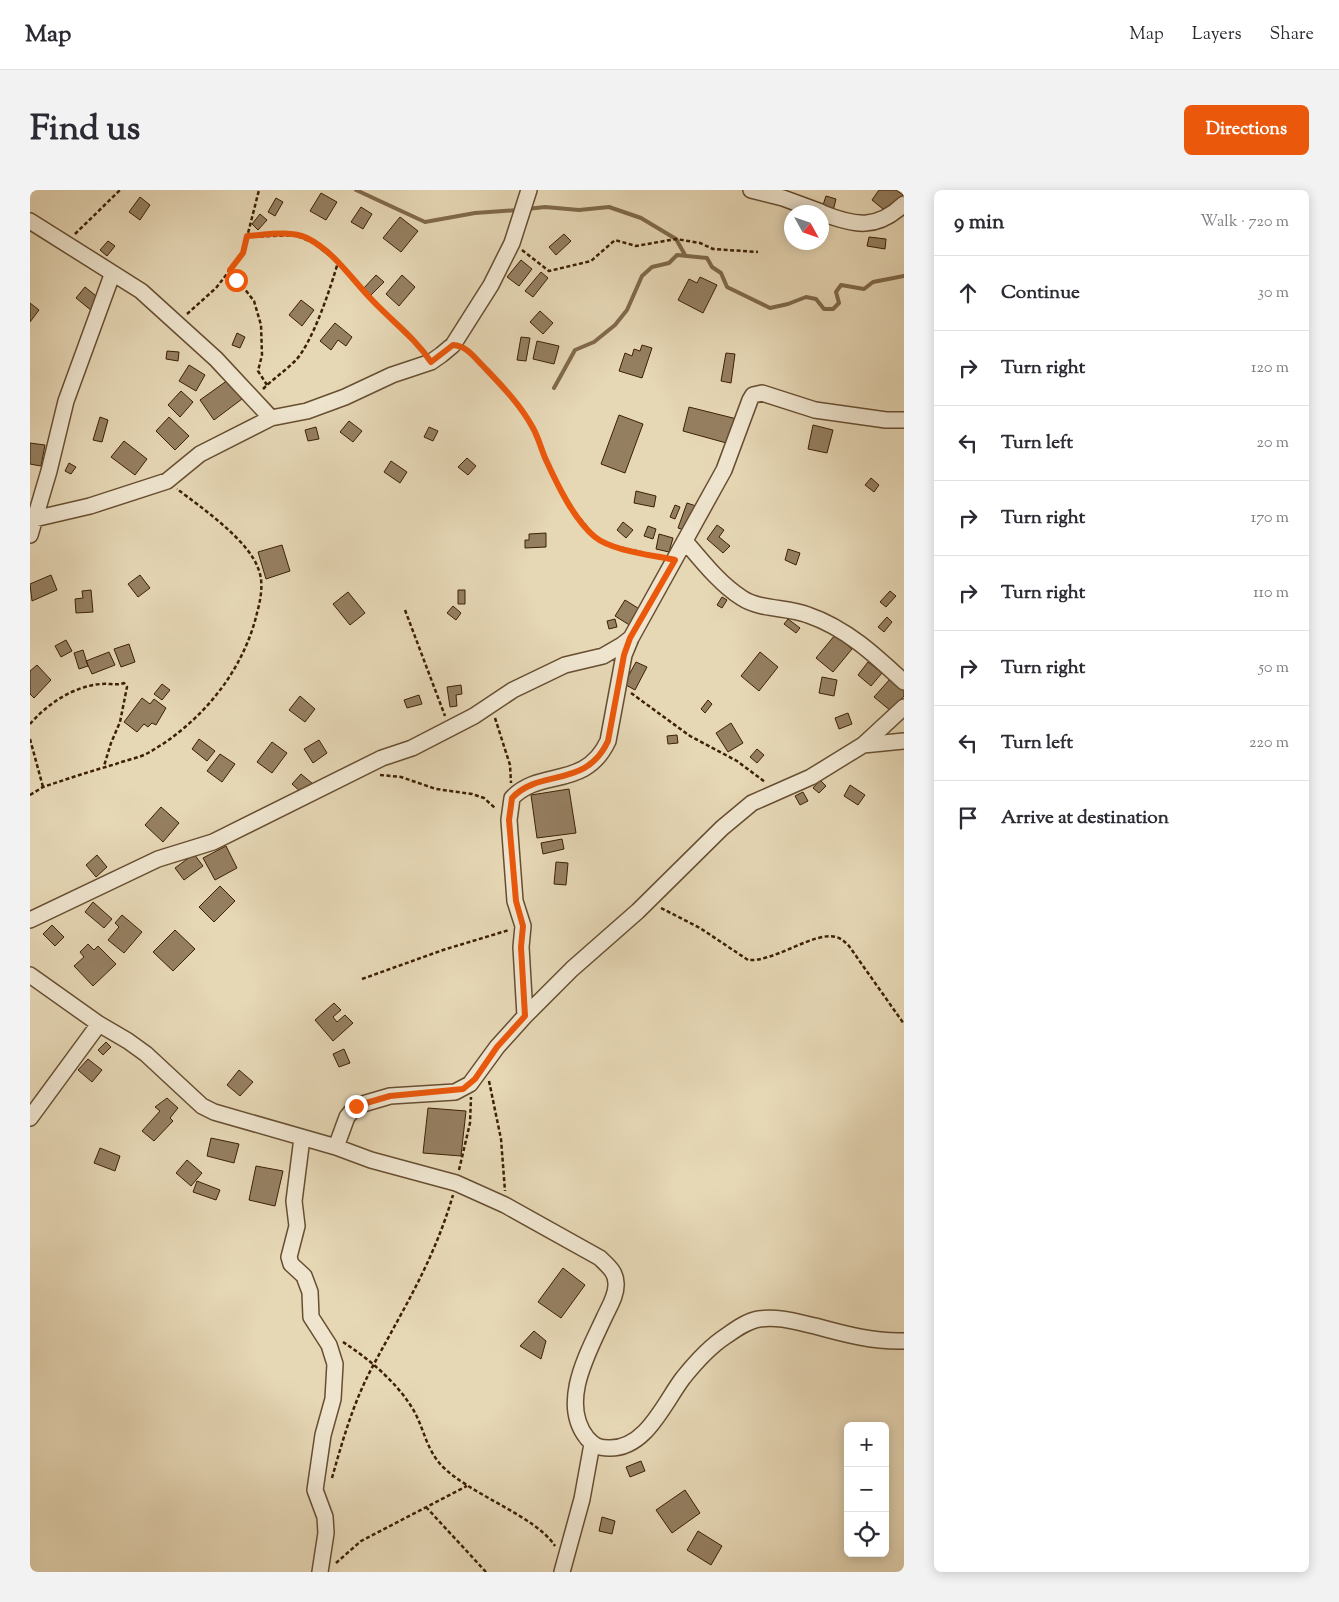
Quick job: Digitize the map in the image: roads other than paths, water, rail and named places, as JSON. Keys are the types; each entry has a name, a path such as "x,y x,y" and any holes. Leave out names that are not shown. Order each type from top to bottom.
{"street":[{"path":"33,519 90,506 166,481 200,454 271,418 307,411 431,362 453,345 491,285 512,243 529,190"},
{"path":"751,190 795,196 809,205"},
{"path":"829,216 875,223 891,216 904,204"},
{"path":"32,226 141,291 255,399 271,418"},
{"path":"30,535 66,401 112,275"},
{"path":"525,1016 521,947 523,926 516,901 509,820 512,798 527,786 578,772 601,754 608,741 624,655 630,638 724,470 753,395 762,393 815,410 886,420 904,420"},
{"path":"685,542 700,559 743,599 808,614 829,624 871,651 904,682"},
{"path":"30,920 158,859 213,842 382,758 412,748 450,729 513,690 553,670 602,656 622,645 630,638"},
{"path":"336,1147 347,1117 356,1106 390,1096 455,1092 470,1084 497,1047 525,1016 648,901 722,828 752,804 810,777 863,745 904,707"},
{"path":"863,745 904,741"},
{"path":"30,975 99,1024 146,1054 202,1106 239,1120 336,1147 371,1160 456,1183 505,1204 600,1258 613,1271 615,1276 614,1297 591,1348 576,1388 574,1411 579,1428 592,1444 599,1448 616,1448 636,1439 648,1428 683,1378 702,1356 724,1337 746,1323 759,1319 781,1318 860,1337 889,1342 904,1341"},
{"path":"30,1118 99,1024"},
{"path":"302,1138 294,1201 297,1226 289,1256 291,1264 304,1276 310,1292 311,1317 329,1345 335,1364 333,1399 323,1435 315,1490 325,1517 326,1569"},
{"path":"563,1566 582,1499 592,1444"}],"waterway":[{"path":"356,190 425,222 475,213 518,210"},
{"path":"527,209 545,207 579,210 609,207 641,218 676,239 685,255"},
{"path":"554,388 575,350 594,342 615,325 627,310 642,276 652,267 669,263 677,255 707,258 712,267 721,273 727,287 770,308 806,297 816,299 824,309 833,309 839,303 836,292 841,285 864,289 873,282 904,276"}]}
